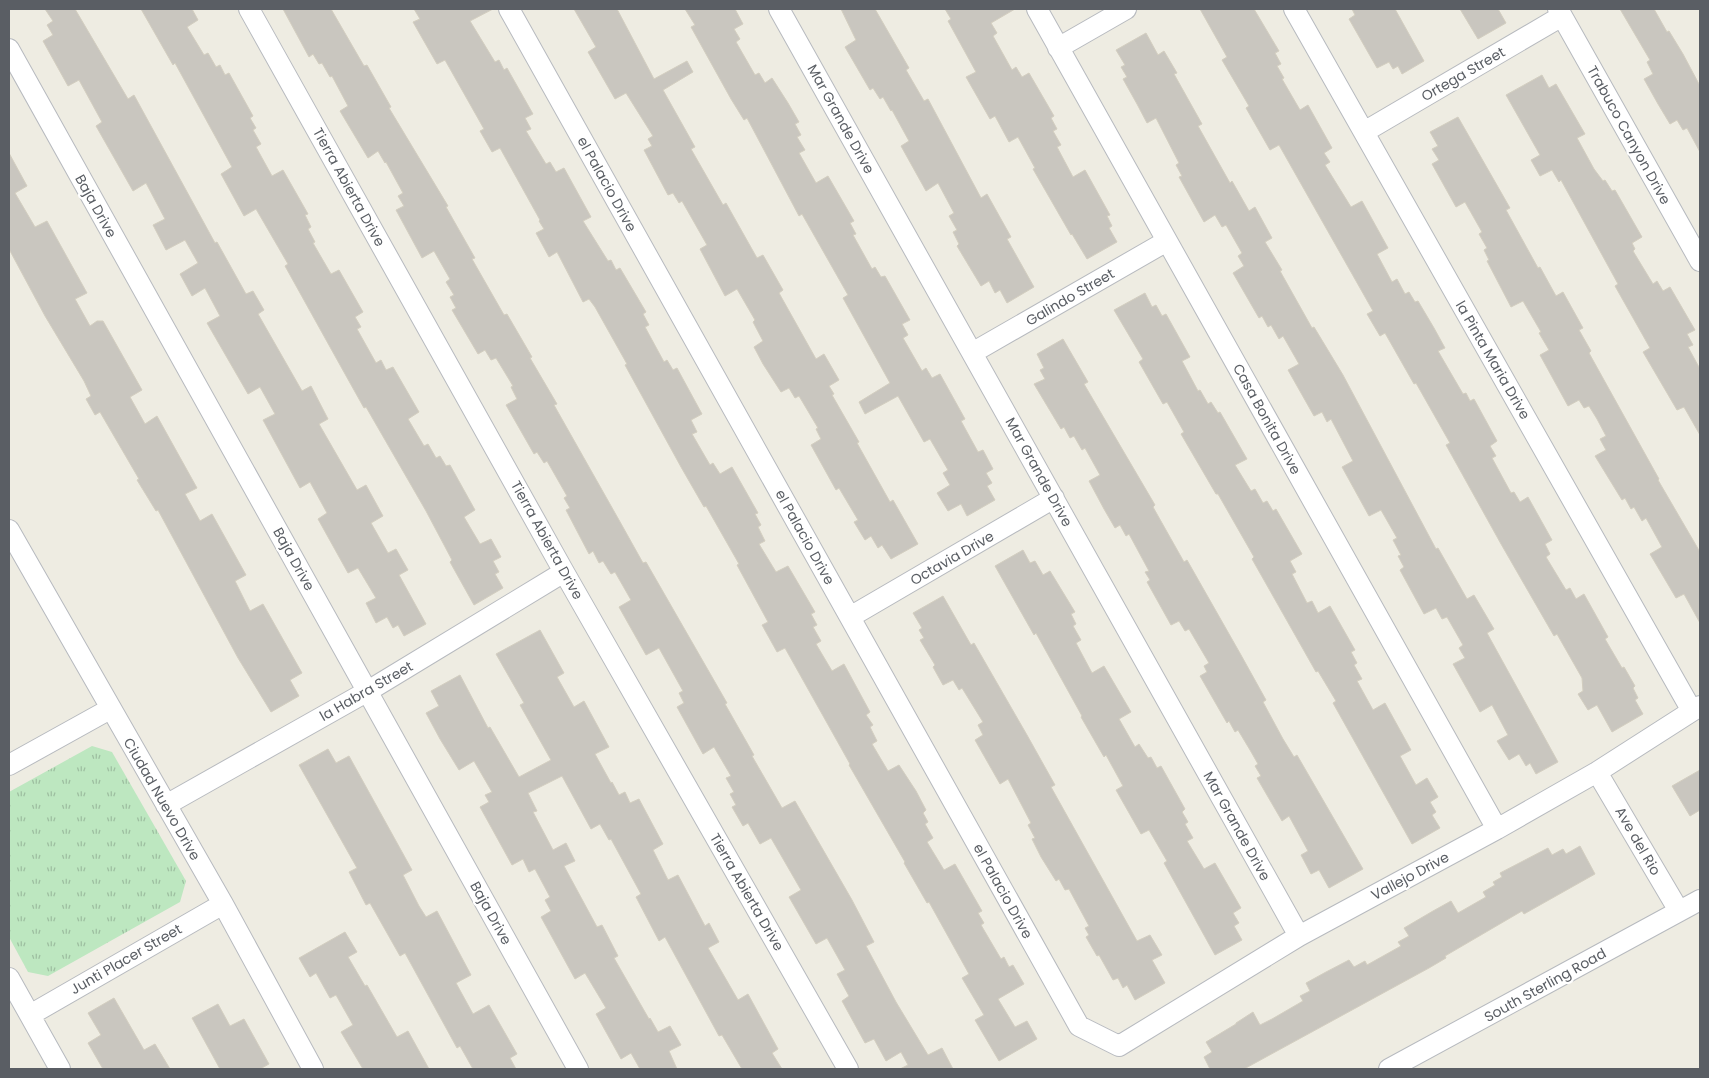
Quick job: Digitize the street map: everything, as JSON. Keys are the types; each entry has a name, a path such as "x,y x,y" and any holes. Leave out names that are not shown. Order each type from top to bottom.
{"street":[{"name":"Tierra Abierta Drive","path":"249,9 564,572 848,1069"},
{"name":"el Palacio Drive","path":"509,9 1078,1026 1119,1046"},
{"name":"Mar Grande Drive","path":"779,9 1299,936"},
{"name":"Casa Bonita Drive","path":"1037,9 1497,829"},
{"path":"1058,48 1126,9"},
{"name":"la Pinta Maria Drive","path":"1294,9 1696,708"},
{"name":"Ortega Street","path":"1364,132 1560,12"},
{"name":"Trabuco Canyon Drive","path":"1560,12 1700,261"},
{"name":"Baja Drive","path":"9,49 578,1069"},
{"name":"Galindo Street","path":"972,353 1167,241"},
{"name":"Octavia Drive","path":"850,617 1054,498"},
{"name":"Ciudad Nuevo Drive","path":"9,530 222,904 313,1069"},
{"name":"la Habra Street","path":"166,806 368,691 564,572"},
{"name":"Vallejo Drive","path":"1119,1046 1299,936 1497,829 1597,772 1696,708"},
{"path":"9,765 110,709"},
{"name":"Ave del Rio","path":"1597,772 1679,911"},
{"name":"South Sterling Road","path":"1389,1069 1700,900"},
{"name":"Junti Placer Street","path":"30,1015 222,904"},
{"path":"9,978 60,1069"}],"green space":[{"path":"92,746 112,752 186,881 180,902 48,976 28,972 9,937 9,792"}],"building":[{"path":"45,9 75,9 128,99 134,95 215,243 217,242 246,294 253,291 264,310 258,314 302,391 311,386 328,419 319,424 357,490 366,485 383,516 371,523 388,553 396,549 408,570 399,575 426,624 404,636 398,625 393,628 387,617 376,623 366,603 376,598 358,568 348,573 318,519 327,513 310,482 300,488 263,420 275,414 260,387 248,394 207,323 220,316 205,288 192,296 180,274 198,263 185,240 166,250 153,225 165,219 146,183 133,191 96,126 102,122 79,80 68,86 43,41 53,35 47,25 53,21"},
{"path":"141,9 192,9 198,20 187,27 204,55 208,53 216,67 220,65 225,75 229,73 253,116 250,118 256,128 253,130 261,144 256,147 272,176 283,170 308,214 305,215 311,227 308,229 315,242 313,243 331,274 339,270 363,312 355,317 361,327 357,329 376,363 381,360 386,370 393,367 419,412 408,419 424,446 428,444 436,458 440,456 446,466 450,465 475,510 464,517 480,544 491,539 501,557 493,561 499,572 495,574 503,588 474,605 450,562 452,560 426,511 366,407 364,408 285,266 288,264 256,209 244,216 221,174 232,167 175,63 173,65"},
{"path":"283,9 331,9 364,66 367,65 391,107 389,108 448,206 446,207 475,258 472,259 504,315 507,314 532,357 530,358 557,404 554,405 643,563 646,562 727,703 725,704 754,755 752,756 782,808 795,801 874,942 866,946 896,1002 928,1055 942,1048 953,1069 900,1069 908,1065 901,1052 886,1061 874,1039 865,1043 842,1001 849,996 837,974 845,970 827,938 816,944 789,897 801,890 771,838 760,844 748,823 743,826 732,807 736,805 730,794 734,792 726,778 731,776 714,747 703,754 677,707 684,703 679,693 683,691 659,648 646,655 619,607 631,600 615,572 611,574 603,561 599,563 593,551 589,554 566,510 570,508 564,498 567,496 547,461 544,463 537,452 534,454 506,405 517,399 511,387 513,386 496,358 491,360 485,350 478,354 452,310 456,308 450,297 454,295 446,282 450,279 434,251 422,258 396,210 404,206 398,196 403,193 386,162 378,151 368,158 340,111 348,106 332,76 330,77 322,63 319,64 313,54 309,57"},
{"path":"414,9 493,9 470,21 495,62 499,60 504,70 507,68 533,114 525,118 531,129 526,131 546,164 550,162 556,172 564,168 591,217 583,221 608,261 611,260 616,270 620,268 646,312 643,314 649,325 645,327 664,362 667,360 673,370 677,368 702,414 691,420 697,432 692,434 710,465 713,463 720,474 732,467 758,513 755,514 761,525 758,527 765,541 759,544 776,572 788,566 815,612 811,614 817,625 813,627 821,641 816,644 832,671 844,664 870,712 866,715 873,725 870,727 877,741 872,744 888,771 899,765 916,791 926,810 923,813 928,822 925,824 933,838 927,842 944,870 955,864 982,911 978,913 984,923 981,925 1001,959 1004,957 1009,967 1013,965 1024,984 998,999 1015,1027 1027,1021 1037,1039 999,1061 975,1020 984,1015 962,978 969,974 929,902 927,903 904,863 785,648 777,652 762,625 768,622 737,565 739,564 681,467 595,307 589,299 583,302 557,252 549,257 536,233 544,229 540,220 500,148 492,152 480,131 484,129 445,60 437,64 413,22 420,19"},
{"path":"574,9 617,9 654,79 687,61 693,72 663,90 695,147 691,149 723,205 726,203 757,258 763,255 783,290 779,293 816,359 824,354 839,380 829,386 834,394 832,395 890,502 893,500 918,544 891,559 882,545 878,548 871,536 865,540 854,522 858,520 839,488 836,490 811,445 821,439 816,429 818,428 799,396 795,398 789,388 781,392 763,364 754,347 763,341 753,322 755,320 737,289 725,296 700,249 707,245 682,201 679,203 673,193 668,195 644,150 652,146 648,139 653,136 626,93 615,99 588,52 596,47"},
{"path":"685,9 735,9 743,24 734,29 740,39 736,42 755,75 759,73 765,83 772,78 799,122 795,124 801,135 797,137 805,150 799,153 816,183 828,176 854,221 850,223 856,234 853,235 872,269 875,267 881,277 885,276 910,320 902,324 908,335 903,338 922,371 926,368 932,378 940,374 965,419 961,421 978,452 983,450 993,469 986,473 992,483 987,486 995,500 967,516 961,504 948,511 937,493 950,485 943,473 948,470 930,439 924,442 898,396 865,414 859,402 890,383 843,298 848,295 802,214 799,216 747,118 744,120 731,99 691,27 695,25"},
{"path":"841,9 875,9 909,68 906,70 924,101 928,99 981,198 987,194 1011,237 1007,239 1034,287 1007,303 1000,290 995,293 989,281 981,286 957,246 959,244 953,232 957,230 949,216 954,213 938,183 926,191 901,146 909,141 892,110 883,97 880,99 873,88 870,90 845,47 856,40"},
{"path":"945,9 1015,9 991,23 997,33 993,36 1012,70 1016,67 1022,77 1029,73 1054,116 1051,118 1057,129 1053,131 1061,145 1057,147 1073,177 1085,170 1110,215 1107,216 1112,226 1109,228 1117,242 1087,259 1033,169 1035,168 1018,137 1009,142 995,116 990,119 966,77 976,72 948,21 951,19"},
{"path":"1200,9 1254,9 1279,51 1275,53 1281,64 1277,66 1284,78 1282,79 1300,110 1308,105 1332,148 1324,153 1330,162 1325,165 1351,207 1362,201 1388,248 1377,254 1392,282 1397,279 1405,294 1409,292 1415,302 1418,301 1434,328 1445,348 1438,351 1463,394 1466,393 1470,401 1474,399 1497,441 1490,446 1496,456 1492,458 1511,493 1514,492 1520,502 1528,497 1552,540 1545,544 1550,554 1546,557 1566,590 1570,588 1576,599 1584,594 1608,637 1605,639 1635,686 1633,688 1638,698 1635,700 1643,714 1612,732 1597,705 1588,710 1578,694 1583,691 1582,678 1557,634 1554,636 1501,544 1446,445 1450,443 1416,383 1414,384 1385,333 1380,336 1367,314 1373,311 1279,145 1270,150 1246,108 1249,106 1222,60 1227,57"},
{"path":"1352,9 1395,9 1424,61 1402,74 1398,66 1393,69 1389,62 1377,68 1349,19 1355,15"},
{"path":"1460,9 1498,9 1506,23 1478,39"},
{"path":"1620,9 1654,9 1667,32 1669,31 1683,54 1700,86 1700,152 1687,128 1683,130 1677,120 1670,124 1644,79 1653,74 1647,62 1650,60"},
{"path":"1146,33 1158,55 1164,51 1177,73 1174,74 1202,124 1198,126 1230,183 1232,181 1249,211 1255,207 1272,238 1265,242 1282,270 1280,271 1312,328 1314,327 1343,375 1436,549 1438,548 1467,599 1474,595 1494,629 1487,633 1558,762 1536,774 1530,763 1526,766 1519,754 1509,760 1497,741 1508,735 1492,705 1480,712 1453,664 1465,658 1459,648 1463,645 1447,617 1442,619 1436,608 1424,614 1400,570 1404,567 1398,556 1401,555 1393,540 1397,538 1381,510 1369,516 1342,467 1353,461 1331,419 1327,422 1322,412 1314,416 1288,370 1299,364 1283,336 1279,339 1271,325 1268,327 1262,316 1259,318 1233,273 1244,266 1238,256 1242,253 1226,225 1222,227 1215,215 1204,222 1179,177 1182,176 1176,165 1179,163 1156,118 1147,123 1123,79 1127,77 1121,67 1125,65 1116,50"},
{"path":"1542,75 1549,88 1556,84 1585,134 1577,138 1594,169 1603,181 1605,180 1612,191 1615,190 1642,237 1632,243 1635,249 1633,251 1653,284 1657,281 1663,291 1670,287 1695,330 1687,334 1693,345 1688,347 1700,369 1700,435 1684,407 1677,410 1643,352 1650,348 1615,286 1618,284 1561,180 1559,182 1552,170 1540,176 1531,160 1540,155 1506,95"},
{"path":"1458,117 1510,208 1506,210 1538,268 1540,267 1556,296 1563,292 1583,328 1579,330 1591,351 1589,353 1658,480 1700,552 1700,623 1684,594 1676,598 1650,554 1662,547 1646,518 1642,521 1634,507 1631,509 1625,498 1622,500 1595,456 1606,450 1600,439 1606,436 1597,419 1589,406 1584,408 1579,400 1568,406 1540,355 1549,350 1539,333 1541,332 1523,301 1511,307 1487,261 1489,260 1484,250 1487,248 1479,234 1482,232 1465,202 1456,207 1432,164 1439,160 1432,149 1438,146 1430,132"},
{"path":"9,153 27,186 15,193 35,227 47,221 87,293 75,299 90,326 97,321 103,321 142,390 130,397 145,424 157,416 197,488 185,494 200,521 212,514 246,575 235,581 250,611 263,604 302,673 290,680 299,696 271,712 238,658 158,510 156,511 137,480 139,479 100,412 95,415 86,399 91,396 84,381 45,316 9,249"},
{"path":"1145,293 1152,307 1156,305 1162,316 1166,314 1190,357 1182,361 1198,391 1200,390 1208,404 1211,402 1218,413 1220,412 1247,459 1235,465 1251,491 1255,489 1263,503 1267,501 1273,511 1276,509 1302,554 1290,561 1296,572 1292,574 1307,603 1312,601 1318,613 1330,606 1355,650 1351,652 1357,663 1354,665 1362,679 1357,681 1373,710 1385,703 1411,750 1400,756 1416,785 1427,778 1438,797 1430,802 1436,812 1432,815 1440,828 1412,844 1333,703 1336,701 1318,671 1316,672 1252,559 1254,557 1181,434 1184,432 1167,402 1163,404 1139,362 1143,359 1114,310"},
{"path":"1063,339 1088,382 1084,384 1155,505 1153,507 1184,562 1187,560 1266,700 1263,702 1283,739 1294,757 1297,755 1363,869 1329,888 1319,870 1311,874 1301,855 1308,851 1289,816 1282,821 1257,778 1261,776 1255,766 1258,764 1238,730 1235,732 1229,721 1227,723 1200,676 1207,672 1204,666 1209,663 1189,629 1185,631 1179,621 1171,625 1147,582 1150,580 1145,572 1149,571 1129,534 1126,536 1120,525 1115,528 1104,509 1089,481 1100,475 1085,448 1082,450 1074,436 1070,438 1064,427 1061,429 1034,384 1045,379 1040,370 1044,368 1037,354"},
{"path":"1023,550 1030,563 1035,561 1043,575 1050,571 1075,612 1071,614 1076,624 1073,626 1081,640 1076,643 1092,673 1104,666 1131,712 1119,719 1135,747 1139,744 1148,758 1151,757 1157,768 1161,766 1185,809 1182,812 1188,822 1185,824 1193,838 1187,841 1204,869 1215,863 1241,908 1233,913 1239,923 1234,926 1242,940 1215,955 1164,863 1167,861 1149,830 1141,834 1116,790 1123,786 1106,755 1104,757 1036,633 1034,635 995,566"},
{"path":"943,596 971,645 974,643 1027,735 1055,785 1051,787 1137,941 1150,935 1162,955 1152,960 1165,983 1135,1000 1127,985 1123,988 1118,978 1113,980 1099,955 1097,956 1086,937 1089,935 1085,928 1089,926 1069,889 1065,890 1059,879 1056,881 1041,857 1032,839 1035,838 1028,825 1031,823 1008,779 1000,784 975,740 983,735 978,725 983,722 962,688 959,690 953,680 943,685 933,667 935,665 920,640 924,638 919,630 922,628 913,613"},
{"path":"540,630 564,673 557,677 574,707 584,701 609,747 595,754 619,795 625,792 630,803 639,799 663,844 653,850 668,880 678,875 705,926 709,923 719,942 708,948 738,1000 748,994 778,1049 772,1053 782,1069 742,1069 722,1035 719,1036 665,937 659,941 636,897 641,894 611,839 609,840 600,824 591,829 562,776 528,793 537,811 533,812 553,850 566,843 575,861 564,866 597,927 602,925 618,956 614,958 649,1019 658,1032 670,1026 681,1045 669,1051 677,1069 640,1069 631,1053 621,1059 596,1014 606,1008 585,973 575,979 541,917 551,911 545,900 550,897 535,869 529,872 523,859 512,865 480,807 489,802 485,795 492,792 474,761 459,770 440,739 426,713 439,706 431,691 460,675 488,728 490,727 519,777 551,760 520,705 524,703 496,654"},
{"path":"328,749 336,763 349,756 412,870 403,875 419,906 426,917 437,911 471,975 456,983 473,1014 489,1005 517,1054 510,1058 516,1069 473,1069 460,1046 457,1048 405,953 400,956 370,903 366,905 349,872 357,868 299,765"},
{"path":"1700,770 1700,810 1690,816 1672,786"},
{"path":"1580,846 1595,874 1524,914 1522,911 1445,956 1446,958 1429,968 1244,1069 1210,1069 1204,1057 1212,1052 1206,1042 1253,1012 1260,1025 1272,1019 1303,1001 1300,996 1310,991 1306,983 1349,960 1354,967 1365,961 1367,965 1401,946 1398,942 1409,936 1404,928 1451,901 1458,913 1486,897 1483,892 1495,885 1493,882 1502,877 1500,873 1548,848 1552,855 1563,849 1566,854"},
{"path":"345,932 357,952 348,957 365,986 367,985 397,1037 408,1031 429,1069 363,1069 341,1032 353,1025 336,995 330,998 316,973 310,977 299,958"},
{"path":"114,998 144,1050 155,1044 170,1069 103,1069 88,1043 101,1035 88,1013"},
{"path":"218,1004 230,1026 244,1019 269,1064 260,1069 220,1069 192,1018"}]}
